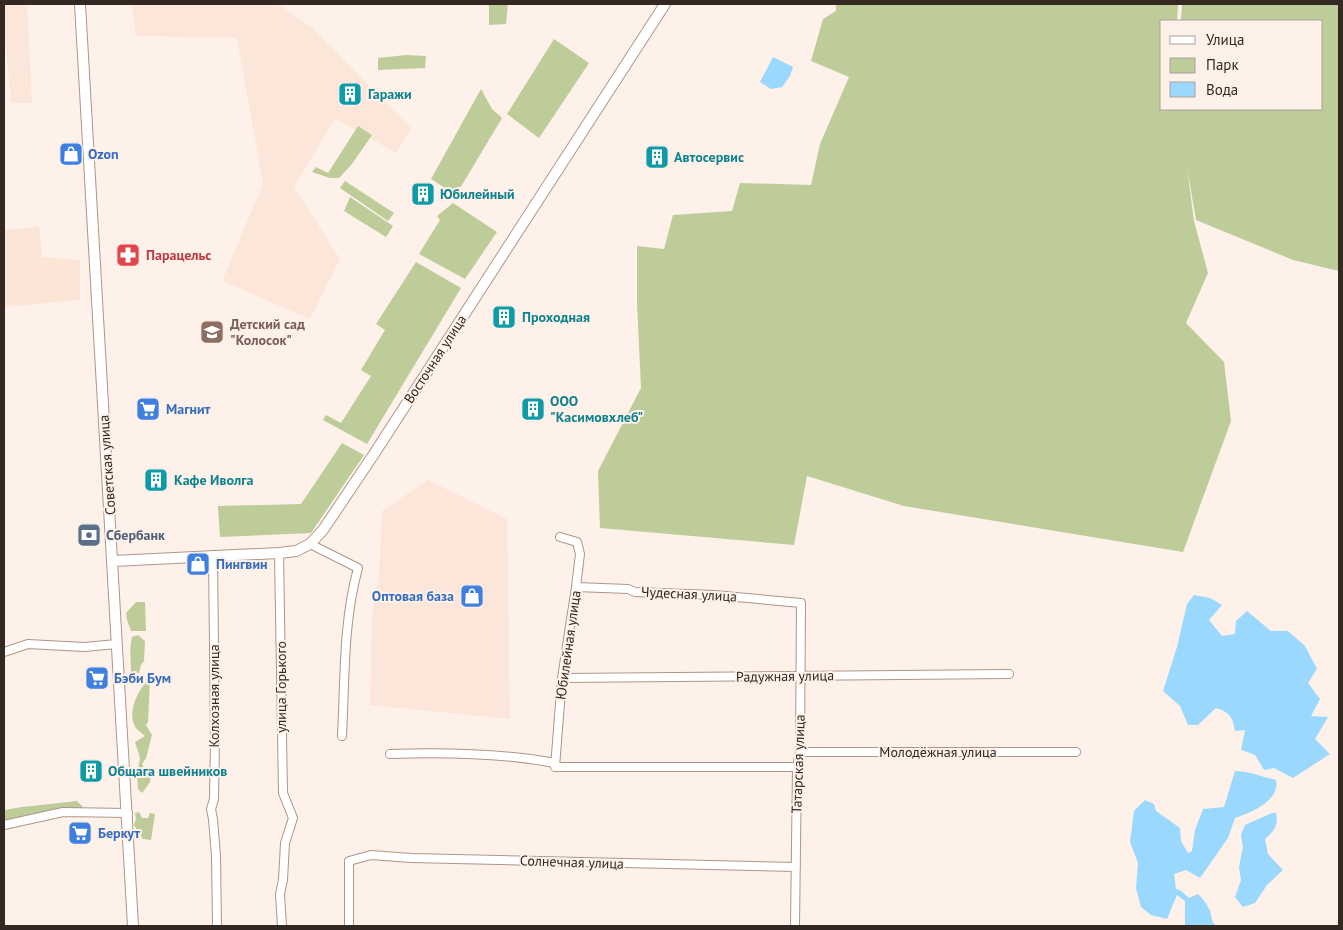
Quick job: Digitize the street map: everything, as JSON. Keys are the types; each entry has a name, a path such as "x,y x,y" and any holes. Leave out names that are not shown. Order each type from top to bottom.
{"main road":[{"name":"Советская улица","path":"80,4 133,926"},
{"name":"Восточная улица","path":"310,544 323,530 374,454 665,4"},
{"path":"113,561 279,553 296,550 310,544"}],"street":[{"name":"Юбилейная улица","path":"555,765 562,678 580,554 578,542 560,536"},
{"path":"310,544 358,568 352,589 348,624 342,736"},
{"name":"улица Горького","path":"279,553 283,792 293,818 285,843 283,880 280,894 282,926"},
{"name":"Колхозная улица","path":"213,555 215,741 214,799 211,809 216,856 217,926"},
{"name":"Чудесная улица","path":"576,587 801,602"},
{"name":"Татарская улица","path":"795,926 797,767 800,752 801,602"},
{"path":"4,652 28,644 84,647 117,644"},
{"name":"Радужная улица","path":"562,678 1009,674"},
{"name":"Молодёжная улица","path":"800,752 1076,752"},
{"path":"390,754 432,753 524,757 555,765 797,767"},
{"path":"4,825 63,812 128,813"},
{"name":"Солнечная улица","path":"349,926 349,861 371,855 411,858 796,867"}],"shaded area":[{"path":"4,4 27,4 32,103 11,103 6,47 4,47"},
{"path":"132,4 278,4 312,28 411,128 396,153 335,118 294,187 340,259 310,319 222,281 263,184 237,38 136,36"},
{"path":"39,227 42,257 80,260 80,300 4,307 4,230"},
{"path":"428,480 507,519 510,719 370,705 372,620 379,576 382,511"}],"green space":[{"path":"489,4 508,4 506,24 489,25"},
{"path":"836,4 1178,4 1177,20 1160,20 1160,110 1323,110 1323,20 1181,20 1182,4 1339,4 1339,271 1293,260 1196,220 1187,167 1194,221 1208,273 1186,323 1224,362 1231,421 1183,552 904,506 807,476 794,545 600,528 598,471 641,388 637,303 637,246 664,249 673,215 732,211 740,183 811,185 820,144 849,77 811,61 823,19 836,11"},
{"path":"554,39 589,63 539,138 507,114"},
{"path":"406,55 426,56 425,68 378,70 378,58"},
{"path":"481,89 492,109 502,118 456,195 431,179"},
{"path":"358,126 372,135 352,164 339,178 330,178 312,172 316,167 328,173"},
{"path":"345,181 394,213 388,221 340,188"},
{"path":"350,197 393,226 386,237 344,211"},
{"path":"453,203 497,232 465,279 419,254 440,220 437,216"},
{"path":"416,262 461,288 367,444 323,420 326,415 341,423 371,376 361,370 385,330 376,324"},
{"path":"342,443 364,455 311,533 220,537 218,506 301,504"},
{"path":"136,602 145,602 146,631 131,631 127,620 126,613"},
{"path":"138,635 145,641 144,661 139,673 131,673 131,642 132,637"},
{"path":"150,679 148,722 146,725 152,735 146,758 142,764 146,774 151,774 150,782 142,793 138,789 137,776 140,758 135,742 145,736 136,728 132,716 141,688"},
{"path":"77,801 83,807 60,816 4,821 4,810"},
{"path":"139,812 142,818 148,818 150,813 155,814 151,840 143,839 134,825 135,813"}],"water":[{"path":"773,57 793,67 790,76 782,87 771,89 760,82"},
{"path":"1194,595 1210,598 1222,605 1209,620 1222,636 1235,634 1236,621 1247,611 1271,631 1288,631 1305,646 1317,669 1308,683 1320,699 1311,716 1328,717 1315,739 1330,754 1293,778 1274,768 1264,770 1255,755 1241,750 1245,730 1235,731 1232,719 1225,711 1216,708 1198,725 1188,725 1180,706 1163,691 1177,647 1187,604"},
{"path":"1235,771 1276,780 1274,794 1263,805 1235,818 1228,838 1200,878 1186,870 1174,874 1176,889 1189,898 1198,894 1208,906 1212,921 1216,926 1185,926 1185,901 1177,895 1167,919 1151,915 1141,907 1136,888 1138,863 1130,842 1134,811 1145,800 1154,804 1156,811 1180,828 1181,841 1188,853 1192,851 1195,830 1203,809 1224,807"},
{"path":"1276,813 1276,824 1265,839 1268,854 1283,870 1267,885 1255,903 1243,907 1235,897 1241,880 1239,867 1243,847 1241,835 1245,825"}],"place":[{"name":"Гаражи","path":"350,94"},
{"name":"Ozon","path":"71,154"},
{"name":"Автосервис","path":"657,157"},
{"name":"Юбилейный","path":"423,194"},
{"name":"Парацельс","path":"128,255"},
{"name":"Проходная","path":"504,317"},
{"name":"Детский сад \"Колосок\"","path":"212,332"},
{"name":"Магнит","path":"148,409"},
{"name":"ООО \"Касимовхлеб\"","path":"533,409"},
{"name":"Кафе Иволга","path":"156,480"},
{"name":"Сбербанк","path":"89,535"},
{"name":"Пингвин","path":"198,564"},
{"name":"Оптовая база","path":"472,596"},
{"name":"Бэби Бум","path":"97,678"},
{"name":"Общага швейников","path":"91,771"},
{"name":"Беркут","path":"80,833"}]}
